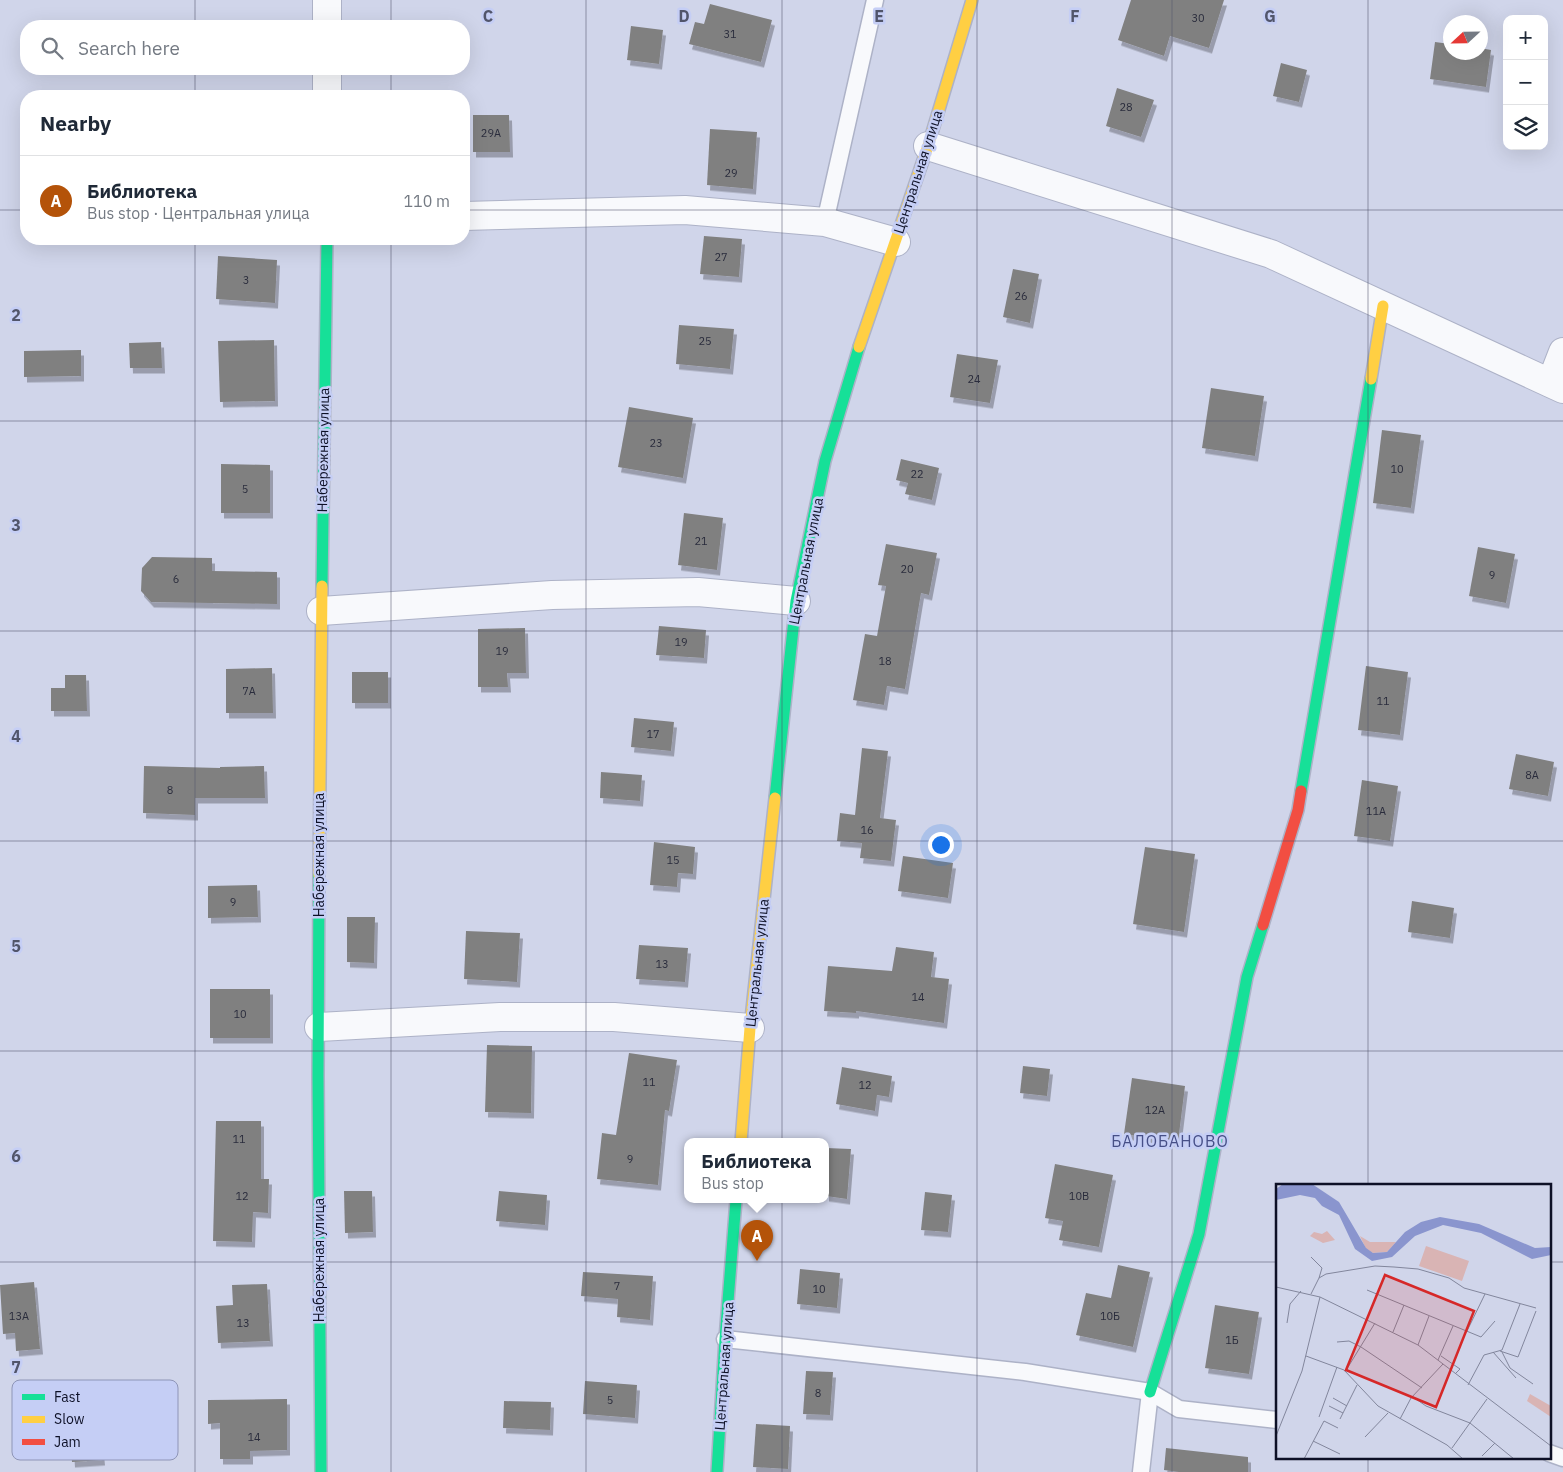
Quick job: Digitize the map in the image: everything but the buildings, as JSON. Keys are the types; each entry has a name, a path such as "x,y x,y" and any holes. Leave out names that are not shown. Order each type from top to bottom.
{"street":[{"path":"327,0 327,20"},
{"name":"Центральная улица","path":"740,1138 750,1028 796,601 825,461 853,364 928,146 972,0"},
{"path":"327,75 327,90"},
{"path":"928,146 1271,254 1557,386 1563,352"},
{"path":"470,216 686,210 825,222 896,242"},
{"name":"Набережная улица","path":"321,1472 319,788 326,245"},
{"path":"1150,1392 1199,1234 1247,977 1298,810 1384,306"},
{"path":"321,611 561,595 698,592 796,601"},
{"path":"319,1028 500,1017 614,1017 750,1028"},
{"name":"Центральная улица","path":"717,1472 736,1203"}],"lane":[{"path":"825,222 875,0"},
{"path":"725,1339 1025,1372 1150,1392 1179,1409 1276,1420"},
{"path":"1141,1472 1150,1392"},
{"path":"1550,1453 1563,1458"}],"traffic: fast":[{"path":"322,586 327,245"},
{"path":"775,798 796,601 825,461 859,347"},
{"path":"1301,791 1371,379"},
{"path":"319,875 318,1076 321,1472"},
{"path":"1150,1392 1199,1234 1247,977 1263,925"},
{"path":"717,1472 736,1203"}],"traffic: slow":[{"path":"859,347 928,146 972,0"},
{"path":"1371,379 1383,306"},
{"path":"319,875 322,586"},
{"path":"741,1138 750,1028 775,798"}],"traffic: jam":[{"path":"1263,925 1298,810 1301,791"}],"place":[{"name":"Библиотека","path":"757,1261"}],"district":[{"name":"БАЛОБАНОВО","path":"1170,1141"}]}
